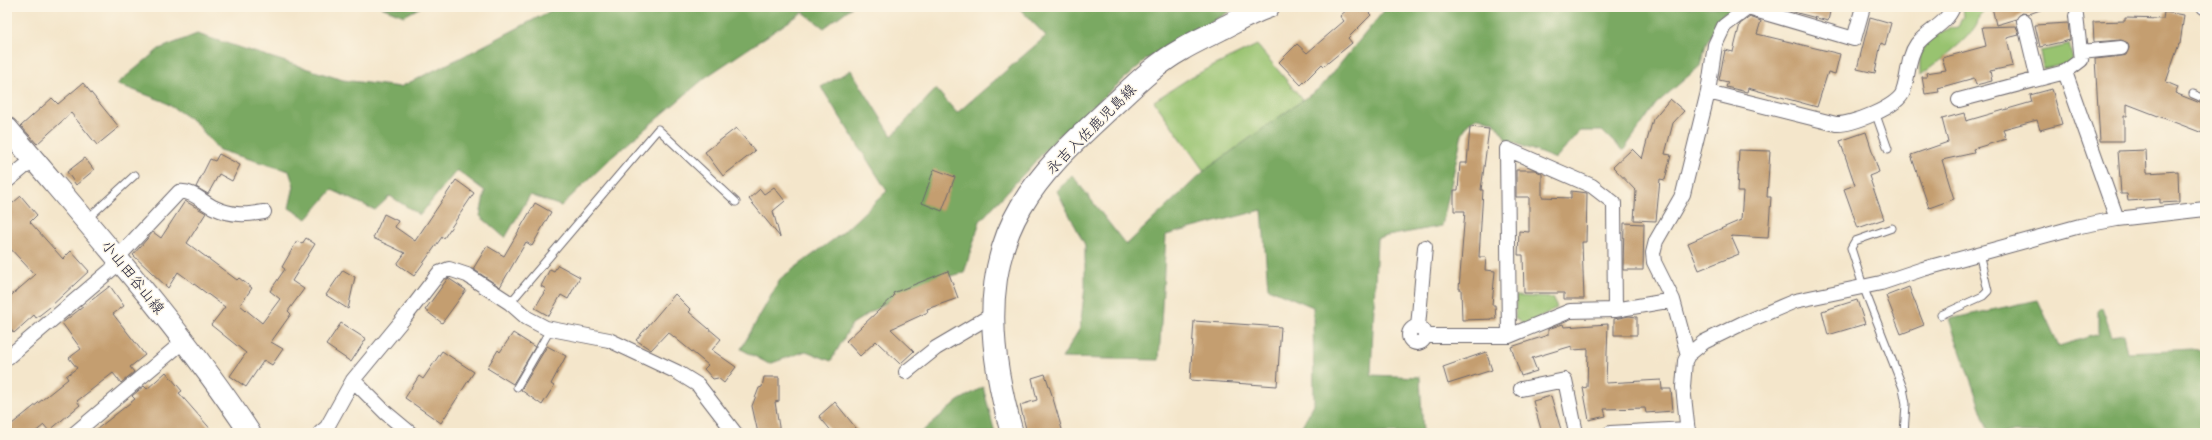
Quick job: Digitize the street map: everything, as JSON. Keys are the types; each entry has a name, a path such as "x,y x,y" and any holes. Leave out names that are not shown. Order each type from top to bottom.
{"main road":[{"name":"永吉入佐鹿児島線","path":"1012,433 1003,401 992,315 996,276 1005,244 1020,208 1036,185 1066,149 1142,78 1180,50 1254,12 1268,7"},
{"name":"小山田谷山線","path":"7,128 118,257 185,340 242,430"}],"street":[{"path":"1688,355 1673,300 1654,262 1653,253 1656,241 1683,194 1708,92 1714,46 1724,26 1749,7 1854,39 1863,7"},
{"path":"1708,92 1836,124 1846,124 1889,106 1903,92 1908,66 1917,44 1942,24 1950,14 1953,7"},
{"path":"1958,100 2065,72 2081,60 2074,12"},
{"path":"2024,21 2038,79"},
{"path":"2081,52 2121,48"},
{"path":"2065,72 2117,219"},
{"path":"1509,336 1508,149 1592,186 1614,203 1615,310"},
{"path":"7,181 24,167 36,162"},
{"path":"7,358 112,269 118,257 179,192 186,191 215,208 231,214 246,216 264,212"},
{"path":"1610,433 1688,431 1684,387 1685,361 1688,355 1704,342 1795,301 1881,283 1979,253 2080,226 2117,219 2205,208"},
{"path":"1425,247 1422,332 1509,336 1570,311 1615,310 1673,300"},
{"path":"320,433 327,427 353,380 405,317 439,272 449,269 467,275 510,303 527,318 550,330 609,340 677,372 698,385 735,433"},
{"path":"906,372 936,348 992,315"},
{"path":"75,433 185,340"},
{"path":"353,380 386,413 410,433"},
{"path":"1521,389 1565,380 1576,433"}],"lane":[{"path":"2194,94 2205,98"},
{"path":"1875,112 1888,149"},
{"path":"510,303 658,129 736,202"},
{"path":"86,220 135,175"},
{"path":"1892,228 1855,241 1851,248 1863,286 1903,388 1906,404 1904,433"},
{"path":"1941,315 1983,296 1988,292 1979,253"},
{"path":"517,387 550,330"}],"green space":[{"path":"381,7 421,7 404,16"},
{"path":"558,7 852,7 824,28 803,12 706,77 612,157 561,206 530,195 505,238 480,216 485,191 457,170 420,215 390,196 375,210 332,190 307,219 289,208 294,186 289,171 219,150 195,122 163,101 117,84 159,49 197,34 343,80 400,87 466,55"},
{"path":"1018,7 1238,7 1147,59 1059,136 980,221 964,273 918,283 852,324 831,361 806,351 769,364 741,349 781,278 841,234 887,191 821,87 851,70 892,136 936,89 957,113 1046,36"},
{"path":"1387,7 1734,7 1723,14 1706,44 1700,66 1656,104 1623,151 1602,131 1580,131 1556,159 1507,140 1494,122 1479,117 1468,123 1462,134 1442,226 1377,238 1371,375 1420,377 1423,433 1298,433 1314,404 1313,307 1268,288 1262,210 1166,235 1159,360 1062,358 1080,328 1085,287 1085,245 1057,191 1072,175 1126,245 1204,171 1321,87"},
{"path":"1962,7 1988,7 1979,16 1972,31 1964,40 1920,76 1920,56 1924,46 1937,34 1948,29 1958,27 1963,16"},
{"path":"1257,45 1303,100 1204,171 1154,101 1191,77"},
{"path":"2069,45 2073,60 2066,64 2043,69 2040,51"},
{"path":"1516,296 1552,298 1557,308 1525,324 1515,319"},
{"path":"2038,300 2059,346 2098,334 2098,311 2102,307 2112,336 2123,334 2127,352 2193,349 2205,351 2205,433 1989,433 1949,319"},
{"path":"983,387 995,433 920,433 958,401"}],"building":[{"path":"1350,7 1363,7 1371,15 1348,38 1352,43 1324,66 1322,64 1301,85 1279,62 1297,44 1307,53 1344,21 1340,16"},
{"path":"1790,7 1831,7 1828,21 1790,11"},
{"path":"1992,7 2043,7 2043,9 2029,14 2022,13 2016,19 1996,25"},
{"path":"2164,12 2184,15 2180,44 2166,82 2178,87 2175,93 2205,105 2205,134 2127,104 2127,116 2124,116 2124,141 2100,141 2095,59 2126,55 2129,48 2128,43 2121,40 2094,42 2093,22 2125,21 2125,18 2163,19"},
{"path":"1750,17 1761,21 1757,34 1840,54 1835,74 1828,72 1817,107 1748,88 1747,92 1726,87 1728,82 1719,80 1725,50 1733,52 1740,24"},
{"path":"1870,17 1891,23 1885,45 1881,43 1875,73 1857,69"},
{"path":"2068,23 2070,40 2040,47 2035,25"},
{"path":"2016,26 2019,35 2007,38 2013,66 1990,71 1992,81 1976,85 1974,78 1938,88 1939,92 1925,94 1922,77 1927,77 1926,73 1946,70 1942,58 1986,46 1982,27"},
{"path":"83,83 119,127 97,145 71,113 37,144 21,126 52,98 58,104"},
{"path":"2052,89 2062,124 2040,130 2037,120 2003,129 2006,139 1973,149 1974,153 1942,160 1954,199 1929,208 1911,155 1948,142 1942,119 1964,113 1966,121 2032,102 2030,95"},
{"path":"1670,99 1684,111 1673,123 1665,154 1671,155 1665,180 1660,179 1656,221 1634,220 1636,191 1613,167 1632,149 1642,159 1653,119"},
{"path":"1470,127 1489,129 1481,190 1483,190 1479,257 1486,257 1485,270 1495,271 1492,305 1495,305 1496,319 1462,320 1461,289 1459,289 1465,211 1454,211 1454,190 1458,190 1460,163 1467,163"},
{"path":"736,128 755,151 723,176 705,152"},
{"path":"1866,132 1879,172 1869,176 1884,219 1858,228 1844,189 1855,185 1840,141"},
{"path":"1739,150 1770,151 1767,197 1771,197 1768,238 1731,236 1739,254 1699,270 1688,243 1741,220 1743,192 1737,192"},
{"path":"2146,150 2147,173 2178,171 2179,202 2160,203 2160,199 2128,201 2127,194 2121,194 2118,151"},
{"path":"219,154 240,165 232,181 219,174 208,194 196,187 210,159 215,161"},
{"path":"85,158 94,170 76,185 67,172"},
{"path":"934,169 955,177 942,211 922,203"},
{"path":"1516,170 1535,170 1542,174 1542,197 1571,198 1571,191 1587,193 1586,242 1582,242 1584,299 1564,299 1564,293 1524,293 1523,255 1518,255 1519,231 1529,232 1529,197 1516,197"},
{"path":"456,180 474,193 444,238 442,237 414,276 397,264 405,253 373,238 384,214 398,221 395,227 415,241"},
{"path":"774,187 785,201 773,211 780,237 749,199 760,189 764,194"},
{"path":"21,196 37,215 30,222 63,259 71,251 89,271 50,307 36,318 34,315 14,333 7,325 7,299 35,275 7,245 7,208"},
{"path":"185,201 206,213 187,243 237,280 239,278 252,288 240,305 262,323 280,299 270,291 285,269 282,267 297,241 302,244 306,238 315,244 292,281 304,289 288,311 291,314 271,342 283,349 272,365 264,360 246,387 230,376 246,353 211,325 225,307 178,272 168,288 133,255 153,232 161,238"},
{"path":"535,203 551,212 532,246 526,242 500,287 473,269 487,246 504,256"},
{"path":"1624,223 1644,224 1643,270 1623,270"},
{"path":"558,265 580,277 568,299 561,295 549,316 535,308 546,289 541,286 550,269 554,271"},
{"path":"343,270 355,277 348,309 326,295"},
{"path":"948,271 958,298 927,309 928,312 891,329 914,351 900,364 876,341 860,356 846,341 894,296 893,293"},
{"path":"448,278 466,290 442,323 425,310"},
{"path":"110,286 124,306 113,314 145,355 130,367 134,372 121,383 113,373 77,401 80,405 49,431 44,425 34,433 7,433 7,428 68,379 66,376 77,368 69,358 81,349 62,323"},
{"path":"1909,287 1924,325 1901,334 1886,296"},
{"path":"675,294 691,310 689,312 721,339 712,350 736,367 724,383 718,378 713,379 704,369 708,365 668,332 651,350 636,340"},
{"path":"1857,300 1865,324 1828,335 1822,311"},
{"path":"1629,316 1637,317 1637,335 1614,335 1614,319"},
{"path":"1194,321 1281,327 1277,386 1190,380"},
{"path":"341,323 366,339 351,362 326,345"},
{"path":"1563,324 1564,327 1608,324 1606,383 1661,380 1662,389 1671,389 1673,411 1646,413 1645,408 1604,409 1606,416 1589,420 1583,388 1587,387 1588,349 1572,350 1572,346 1532,358 1537,371 1521,376 1511,347 1548,335 1548,329"},
{"path":"513,333 535,347 513,384 487,368 498,350 500,352"},
{"path":"547,346 566,356 551,384 554,386 542,405 521,390"},
{"path":"442,351 474,372 441,423 405,398 419,376 423,379"},
{"path":"1486,352 1492,370 1448,384 1443,367"},
{"path":"166,372 182,391 179,393 214,433 92,433 135,399 132,396 144,386 147,389"},
{"path":"1045,374 1063,433 1027,433 1020,405 1037,400 1032,378"},
{"path":"764,377 779,377 779,401 775,402 780,433 758,433 752,406 759,388 762,387"},
{"path":"1551,396 1562,433 1542,433 1533,401"},
{"path":"835,402 860,433 833,433 819,416"}]}
